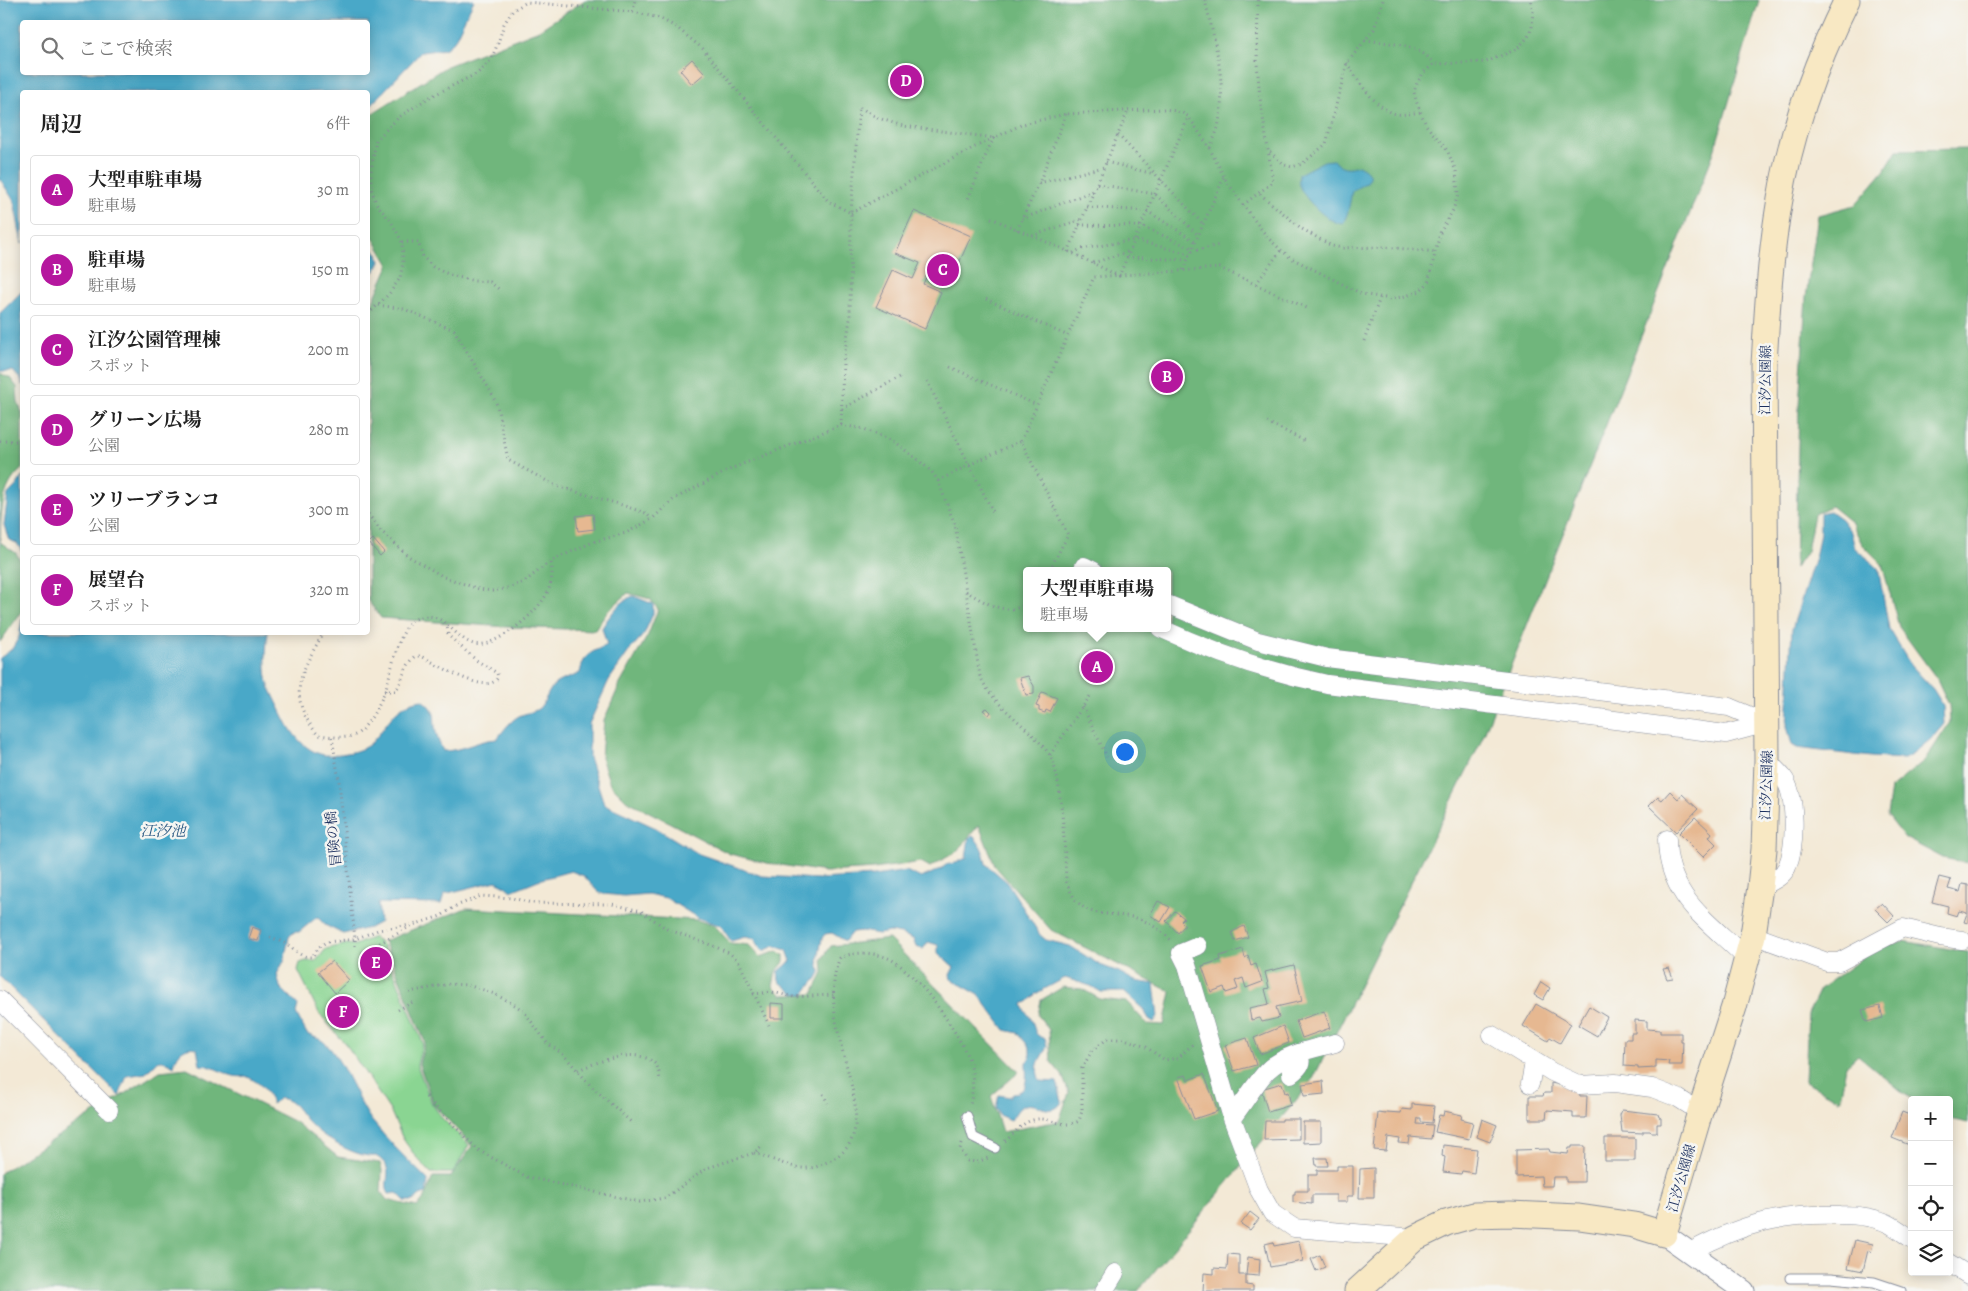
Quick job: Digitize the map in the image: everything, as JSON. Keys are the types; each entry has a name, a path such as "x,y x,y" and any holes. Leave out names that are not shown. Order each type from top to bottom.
{"main road":[{"name":"江汐公園線","path":"1664,1234 1700,1112 1734,1007 1753,935 1760,887 1767,760 1764,365 1772,255 1779,205 1805,100 1820,59 1847,0"},
{"path":"1357,1291 1415,1238 1446,1223 1474,1215 1510,1214 1579,1217 1634,1225 1664,1234"}],"street":[{"path":"1171,606 1258,641 1327,658 1729,708 1767,722"},
{"path":"1170,632 1248,664 1292,677 1327,684 1726,734 1767,722"},
{"path":"1667,839 1671,870 1683,896 1697,914 1726,938 1747,959"},
{"path":"1753,935 1827,962 1839,962 1904,928 1940,937 1962,940"},
{"path":"1198,946 1181,953 1187,965 1232,1118 1259,1190 1272,1213 1294,1228 1415,1238"},
{"path":"0,1000 109,1110"},
{"path":"1492,1035 1534,1062 1580,1084 1615,1083 1652,1088 1678,1098 1700,1112"},
{"path":"1232,1118 1268,1071 1280,1062 1300,1053 1335,1042"},
{"path":"1291,1074 1300,1067 1302,1062 1300,1053"},
{"path":"1530,1084 1534,1062"},
{"path":"1690,1252 1714,1239 1757,1222 1809,1214 1859,1216 1888,1223 1908,1236"},
{"path":"1664,1234 1744,1291"},
{"path":"1953,1266 1968,1275"},
{"path":"1104,1291 1115,1273"}],"lane":[{"path":"967,1116 973,1136 996,1148"},
{"path":"1790,1278 1831,1278 1874,1282 1901,1291"}],"path":[{"path":"633,12 635,0"},
{"path":"1205,0 1218,55 1222,106 1219,125 1210,149"},
{"path":"1243,206 1274,182 1260,98 1257,63 1258,0"},
{"path":"1270,152 1285,165 1292,166 1302,164 1326,144 1347,63 1374,29 1383,0"},
{"path":"851,212 1023,124 1066,114 1166,110 1181,112 1189,117 1243,206 1268,238 1291,258 1362,294 1391,299 1420,292 1428,283 1437,252 1440,233 1453,210 1458,195 1456,170 1447,150 1426,124 1416,101 1414,92 1417,83 1424,72 1434,64 1486,62 1516,49 1528,37 1532,28 1531,0"},
{"path":"370,312 389,294 400,278 403,263 402,242 392,223 376,204 371,188 371,171 376,140 399,117 428,98 478,73 491,60 504,24 513,10 527,2 633,12 659,18 676,27 703,49 828,201 851,212"},
{"path":"1365,40 1410,48 1430,57 1434,64"},
{"path":"1347,63 1359,83 1383,107 1395,114 1421,112"},
{"path":"841,425 843,364 850,319 851,212 859,107 878,118 903,126 995,138"},
{"path":"1070,252 1079,225 1128,112"},
{"path":"1016,230 1039,183 1066,114"},
{"path":"1119,276 1189,117"},
{"path":"1118,135 1203,224"},
{"path":"968,200 990,145 995,138"},
{"path":"1106,162 1155,175"},
{"path":"1039,183 1104,166"},
{"path":"1183,270 1224,177"},
{"path":"1097,184 1155,194 1198,235"},
{"path":"1021,219 1094,191"},
{"path":"1260,194 1302,229 1332,246 1342,248 1384,247 1437,252"},
{"path":"1087,207 1148,211 1196,241"},
{"path":"991,218 1070,252 1119,276"},
{"path":"1032,236 1082,218"},
{"path":"1079,225 1141,226 1191,251"},
{"path":"1070,252 1134,240 1191,251 1220,245"},
{"path":"402,242 418,242 423,257 433,266 450,275 474,281 490,282 501,291"},
{"path":"1256,284 1281,250"},
{"path":"1093,263 1130,252"},
{"path":"1127,257 1188,260"},
{"path":"938,482 1020,441 1094,277 1220,268 1309,308"},
{"path":"1364,341 1380,298"},
{"path":"986,299 1068,336"},
{"path":"377,305 404,309 454,330 497,405 508,460 556,486 619,504 645,513 652,519"},
{"path":"950,367 1037,405"},
{"path":"842,409 900,377"},
{"path":"927,381 993,512"},
{"path":"1267,422 1307,442"},
{"path":"370,517 380,530 408,556 444,577 479,589 492,591 508,588 531,577 551,561 593,542 626,533 652,519 674,499 733,468 841,425 864,429 893,441 932,472 938,482 955,526 980,676 984,685 994,698 1050,755 1057,779 1066,880 1071,894 1081,905 1093,913 1133,918 1155,926 1170,939 1181,953"},
{"path":"0,441 20,441"},
{"path":"1020,441 1068,534 1051,567"},
{"path":"322,635 307,662 300,680 299,697 305,716 318,735 351,737 358,734 371,717 384,691 406,626 412,620 422,617 438,618 475,644 492,642 522,622 542,603 548,591 553,572 551,561"},
{"path":"965,591 989,606 1010,608 1023,606"},
{"path":"384,691 394,691 398,688 404,670 416,656 421,656 467,680 483,685 490,684 496,680 498,677 497,673 476,660 450,637 447,624"},
{"path":"1050,755 1090,696"},
{"path":"1083,706 1107,757"},
{"name":"冒険の橋","path":"332,737 339,781 355,946"},
{"path":"362,952 414,925 441,916 456,906 481,896 512,898 532,902 612,904 641,911 667,929 729,953 738,960 769,1025"},
{"path":"270,937 288,945 296,953 312,957 319,946 326,942 355,939 378,930 414,925"},
{"path":"754,1153 786,1165 809,1168 822,1165 843,1154 852,1138 856,1116 852,1088 835,1014 835,970 840,958 852,952 889,958 910,974 934,1000 952,1029 970,1063 972,1098 960,1149 968,1161 977,1162 987,1159 996,1148 1024,1124 1033,1120 1042,1119 1070,1126 1079,1122 1082,1111 1082,1068 1092,1051 1107,1039 1125,1039 1146,1047 1165,1060 1178,1058 1191,1047 1205,1027"},
{"path":"408,992 450,984 468,985 490,992 523,1010 547,1043 564,1055 590,1085 631,1122"},
{"path":"753,994 772,992 794,996 835,995"},
{"path":"398,1010 413,1002"},
{"path":"578,1070 622,1056 643,1058 654,1062 660,1080"},
{"path":"823,1094 828,1103"},
{"path":"426,1097 478,1150 527,1177 640,1202 665,1198 707,1168 754,1153 763,1145"}],"green space":[{"path":"585,0 1759,0 1714,152 1480,744 1312,1081 1138,1291 0,1291 0,1174 160,1071 187,1068 295,1122 338,1157 380,1163 382,1170 381,1192 387,1200 417,1207 425,1197 433,1177 451,1177 472,1146 434,1105 419,1064 425,1042 384,941 466,908 697,920 715,926 730,943 749,945 760,957 778,951 784,955 784,962 776,972 773,986 782,995 813,994 823,972 822,959 831,946 889,939 1019,1072 991,1096 1002,1132 1059,1121 1069,1093 1062,1075 1051,1062 1049,1030 1038,1015 1041,1000 1063,987 1082,989 1100,999 1127,1002 1147,1024 1164,1025 1171,992 1051,930 995,866 979,825 956,852 930,867 921,862 874,869 826,872 767,863 730,854 626,800 610,784 601,757 604,720 620,684 648,635 658,609 650,599 628,593 608,611 595,630 507,627 381,618 370,604 370,308 389,265 370,232 370,115 447,66 539,30"},
{"path":"1968,149 1968,863 1943,858 1905,838 1887,815 1891,788 1926,759 1950,722 1949,705 1937,679 1899,627 1882,564 1862,544 1852,523 1831,506 1814,514 1807,551 1795,568 1799,406 1806,297 1818,215 1855,205 1884,171 1897,150"},
{"path":"0,373 10,378 17,387 20,408 20,471 9,484 3,503 0,542"},
{"path":"0,542 16,553 20,560 20,614 0,642"},
{"path":"374,937 383,946 423,1043 417,1065 432,1104 443,1119 469,1145 453,1173 431,1173 416,1157 403,1139 391,1112 348,1047 319,1013 298,970 300,963 316,961 326,949 347,944 355,945"},
{"path":"1903,941 1968,952 1968,1123 1953,1120 1953,1096 1908,1096 1858,1055 1846,1066 1840,1100 1805,1082 1808,1014 1820,989 1875,949"}],"water":[{"path":"0,0 474,0 454,41 445,49 421,52 370,106 370,90 20,90 20,233 14,201 0,179"},
{"path":"1333,160 1345,167 1358,165 1366,170 1370,177 1367,182 1352,191 1348,212 1343,224 1330,219 1317,209 1306,197 1299,184 1299,174 1324,161"},
{"path":"370,249 378,253 380,262 375,271 370,275"},
{"path":"20,293 20,379 13,371 0,371 0,313"},
{"path":"20,480 20,548 17,543 9,540 4,525 8,494"},
{"path":"1830,511 1841,519 1851,532 1855,548 1878,568 1889,629 1910,664 1933,689 1943,705 1944,724 1932,738 1904,759 1797,748 1792,745 1787,726 1792,629 1816,554 1820,532 1820,513"},
{"name":"江汐池","path":"633,596 653,604 653,614 644,634 609,680 589,724 589,757 604,804 656,828 699,854 762,876 819,879 875,876 906,871 921,878 941,869 947,864 956,863 966,858 969,838 973,836 982,849 986,864 1007,882 1040,935 1046,940 1070,946 1100,965 1119,972 1135,981 1154,984 1158,1017 1154,1022 1149,1019 1143,1009 1124,992 1101,992 1091,986 1065,978 1037,993 1023,1004 1033,1022 1036,1033 1045,1038 1047,1046 1039,1062 1038,1075 1040,1081 1057,1082 1062,1102 1053,1109 1034,1105 1023,1106 1019,1108 1010,1120 999,1115 996,1108 999,1095 1010,1097 1025,1086 1026,1062 1030,1058 1030,1048 1018,1033 1005,1030 979,995 951,979 950,975 954,967 938,953 938,945 928,942 923,949 916,947 913,939 901,934 890,932 878,934 862,931 852,932 845,941 832,933 825,934 822,938 818,960 820,972 804,994 793,993 779,981 778,972 791,961 787,950 775,946 763,951 757,945 755,939 745,937 731,941 721,926 698,918 666,898 648,894 624,896 604,894 598,892 584,876 571,871 538,880 511,891 496,881 444,894 441,904 378,903 380,922 369,928 343,934 325,925 317,917 299,932 294,932 289,937 284,961 277,974 280,987 298,1005 296,1013 307,1034 321,1040 335,1055 372,1121 428,1180 426,1193 413,1201 405,1201 397,1193 389,1194 387,1189 388,1170 383,1161 376,1156 358,1154 330,1140 314,1128 296,1107 285,1099 280,1098 272,1104 268,1094 256,1081 246,1076 234,1076 212,1067 200,1065 197,1048 192,1047 181,1051 174,1066 159,1060 146,1073 127,1076 119,1096 0,977 0,658 12,649 19,637 20,631 20,635 268,635 267,681 291,730 311,750 324,755 357,751 371,743 392,716 404,706 422,700 434,713 435,730 443,751 450,751 483,741 497,739 516,718 538,709 555,684 580,673 586,658 596,650 607,645 602,628 611,614 628,598"}],"building":[{"path":"692,59 705,73 692,84 680,70"},
{"path":"914,211 971,236 952,279 930,269 923,284 941,292 925,329 876,307 893,270 913,279 920,263 895,253"},
{"path":"593,514 595,529 578,531 576,516"},
{"path":"373,539 384,552 380,556 370,544"},
{"path":"1028,676 1034,686 1034,694 1026,695 1020,678"},
{"path":"1042,692 1057,698 1050,712 1046,710 1045,713 1039,711 1039,707 1036,706"},
{"path":"987,708 991,712 989,715 983,710"},
{"path":"1670,791 1678,799 1682,794 1698,809 1676,832 1649,806 1658,797 1662,800"},
{"path":"1695,817 1712,833 1709,837 1716,844 1703,857 1679,833"},
{"path":"1939,877 1951,880 1948,889 1960,892 1962,884 1968,885 1968,923 1964,922 1967,913 1959,911 1957,916 1947,913 1948,906 1932,902"},
{"path":"1158,901 1170,907 1161,922 1150,915"},
{"path":"1882,903 1894,916 1888,922 1875,909"},
{"path":"1175,911 1184,918 1181,921 1185,925 1178,933 1166,921"},
{"path":"1244,926 1248,937 1235,941 1232,932"},
{"path":"252,927 261,930 258,941 248,939"},
{"path":"1243,949 1245,958 1248,956 1251,966 1256,964 1262,982 1246,988 1243,978 1235,981 1238,989 1226,993 1224,987 1211,992 1202,966 1221,960 1220,956"},
{"path":"332,961 349,980 335,993 318,972"},
{"path":"1294,965 1302,1001 1276,1007 1279,1018 1262,1022 1260,1018 1251,1020 1249,1008 1269,1004 1265,989 1269,988 1265,972"},
{"path":"1669,968 1673,978 1667,979 1663,969"},
{"path":"1541,982 1550,988 1543,1000 1534,995"},
{"path":"771,1003 784,1004 784,1018 771,1018"},
{"path":"1536,1004 1571,1024 1560,1043 1550,1037 1548,1041 1523,1026"},
{"path":"1589,1006 1607,1017 1597,1036 1578,1025"},
{"path":"1880,1006 1883,1018 1866,1022 1862,1010"},
{"path":"1324,1011 1330,1028 1302,1038 1296,1021"},
{"path":"1635,1020 1647,1021 1647,1029 1660,1030 1660,1033 1681,1033 1681,1041 1683,1041 1682,1065 1668,1065 1669,1061 1656,1060 1656,1068 1638,1069 1638,1067 1624,1066 1625,1039 1631,1039 1631,1033 1635,1033"},
{"path":"1283,1026 1289,1043 1260,1054 1254,1038"},
{"path":"1247,1038 1256,1065 1234,1071 1225,1045"},
{"path":"1204,1074 1218,1111 1194,1119 1178,1077 1186,1075 1188,1080"},
{"path":"1323,1081 1324,1094 1304,1096 1302,1084"},
{"path":"1282,1083 1285,1093 1288,1092 1291,1105 1268,1112 1261,1089"},
{"path":"1551,1083 1569,1087 1570,1090 1579,1091 1580,1096 1587,1096 1586,1118 1573,1118 1573,1112 1547,1110 1546,1119 1529,1119 1529,1096 1543,1096 1544,1093 1551,1093"},
{"path":"1412,1104 1434,1106 1432,1123 1421,1122 1421,1118 1418,1118 1417,1124 1433,1125 1431,1139 1410,1137 1409,1144 1399,1143 1400,1139 1388,1137 1386,1151 1374,1150 1378,1113 1401,1113 1402,1109 1412,1110"},
{"path":"1622,1110 1658,1114 1661,1118 1661,1124 1657,1124 1657,1132 1622,1132 1620,1115"},
{"path":"1444,1111 1462,1115 1461,1119 1473,1122 1469,1139 1435,1132 1439,1115 1443,1116"},
{"path":"1902,1112 1908,1114 1908,1144 1892,1138"},
{"path":"1282,1119 1299,1119 1299,1139 1264,1140 1265,1121 1282,1121"},
{"path":"1482,1119 1497,1125 1490,1142 1477,1137"},
{"path":"1303,1122 1321,1122 1321,1142 1303,1143"},
{"path":"1605,1138 1635,1138 1635,1161 1605,1161"},
{"path":"1443,1145 1477,1149 1474,1173 1462,1171 1461,1174 1443,1172 1445,1157 1442,1156"},
{"path":"1572,1146 1585,1146 1584,1182 1566,1182 1566,1177 1553,1177 1552,1186 1542,1186 1541,1176 1516,1177 1516,1150 1549,1149 1550,1152 1568,1154 1569,1148 1572,1148"},
{"path":"1315,1158 1327,1158 1328,1166 1316,1166"},
{"path":"1337,1166 1353,1166 1353,1196 1347,1196 1347,1202 1336,1202 1336,1195 1312,1195 1312,1204 1293,1202 1295,1191 1308,1191 1308,1175 1317,1175 1317,1170 1337,1170"},
{"path":"1374,1168 1374,1198 1359,1198 1360,1169"},
{"path":"1250,1212 1259,1219 1250,1230 1241,1224"},
{"path":"1855,1240 1873,1244 1871,1252 1868,1250 1863,1271 1848,1268"},
{"path":"1299,1241 1303,1261 1270,1267 1265,1244 1273,1242 1274,1246"},
{"path":"1228,1254 1239,1255 1239,1275 1246,1275 1246,1285 1253,1286 1253,1291 1203,1291 1204,1273 1214,1274 1214,1268 1227,1269"},
{"path":"1320,1255 1325,1267 1316,1271 1311,1259"},
{"path":"1248,1257 1260,1259 1259,1276 1246,1275"}],"place":[{"name":"グリーン広場","path":"906,81"},
{"name":"江汐公園管理棟","path":"943,270"},
{"name":"駐車場","path":"1167,377"},
{"name":"大型車駐車場","path":"1097,667"},
{"name":"ツリーブランコ","path":"376,963"},
{"name":"展望台","path":"343,1012"}]}
